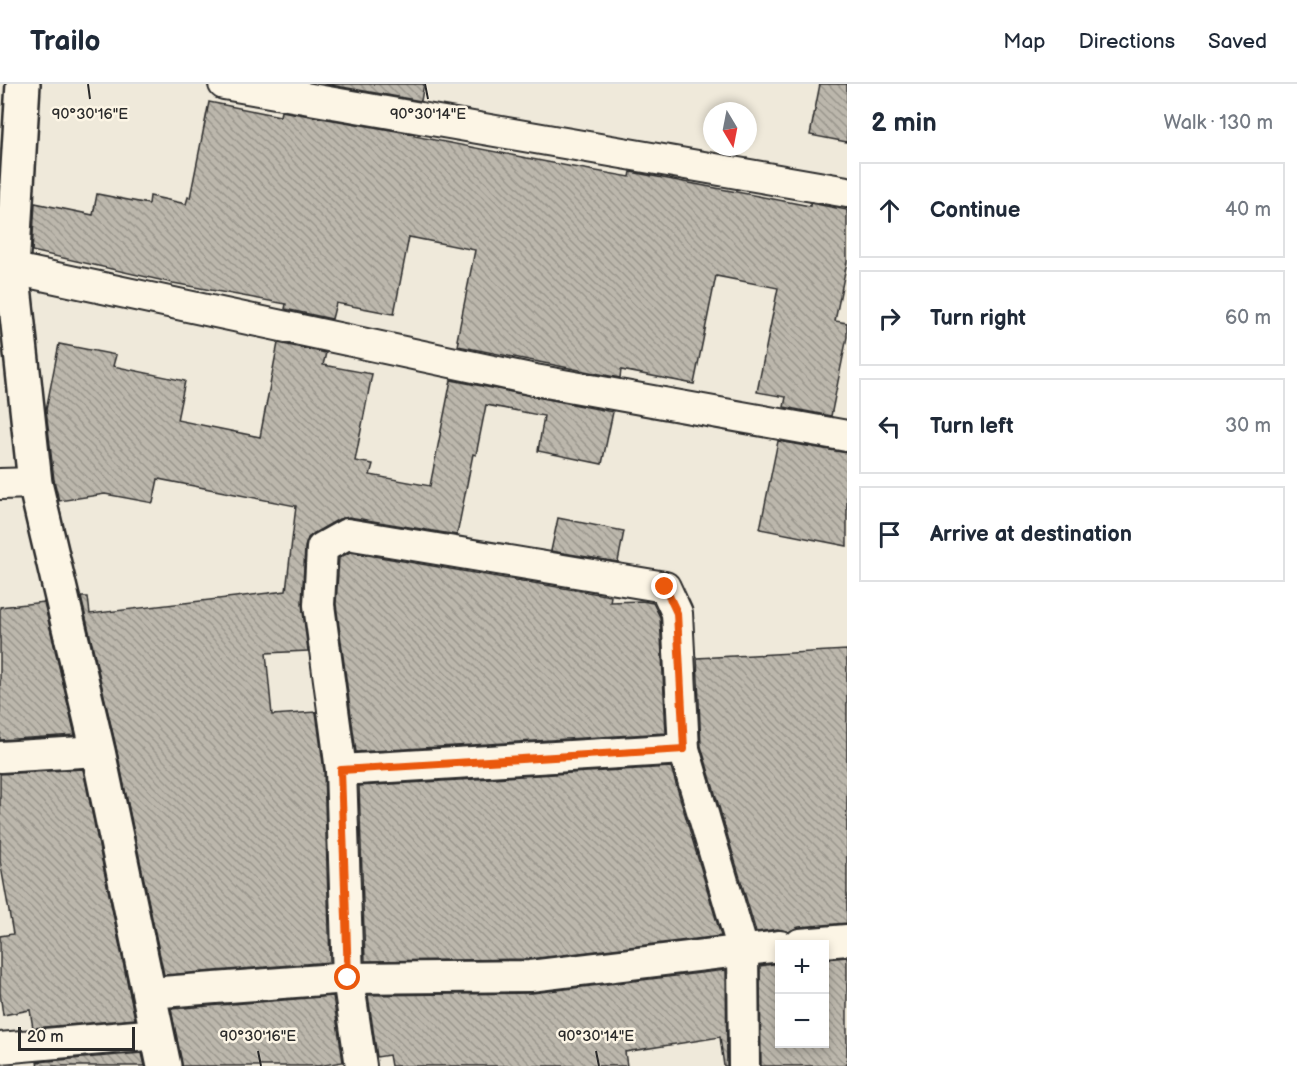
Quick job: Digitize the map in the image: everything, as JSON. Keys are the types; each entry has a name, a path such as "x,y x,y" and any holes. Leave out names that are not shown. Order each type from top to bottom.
{"street":[{"path":"23,84 6,267 35,483 99,750 164,1066"},
{"path":"224,84 847,192"},
{"path":"6,267 535,380 847,436"},
{"path":"0,484 35,483"},
{"path":"361,1066 348,978 341,770 319,605 322,548 347,534 665,587 677,613 684,749 743,950 744,1066"},
{"path":"341,770 684,749"},
{"path":"0,757 99,750"},
{"path":"829,942 847,940"},
{"path":"148,993 348,978 530,976 775,947"},
{"path":"0,1048 158,1034"}],"building":[{"path":"325,84 424,84 421,101"},
{"path":"820,84 847,84 847,142 810,135"},
{"path":"209,102 280,116 281,111 414,134 414,136 630,177 631,172 810,206 810,203 847,210 847,262 835,321 847,323 847,337 831,416 784,407 786,397 757,392 778,288 716,276 694,384 621,370 620,378 458,346 459,341 457,340 475,250 409,237 394,314 336,303 332,319 285,309 286,304 173,283 32,251 35,203 93,215 97,194 149,204 150,196 186,204 188,197 190,198"},
{"path":"278,343 326,353 323,365 372,374 355,461 373,464 370,475 430,486 451,380 613,412 602,464 538,451 544,416 486,405 476,455 473,454 457,535 349,517 339,519 308,538 305,547 302,604 308,651 266,653 272,715 316,712 324,771 330,962 164,975 116,747 81,597 88,597 90,614 286,591 296,506 158,479 153,503 105,494 59,501 54,480 46,410 59,344 116,355 113,366 185,381 177,420 260,437"},
{"path":"778,441 847,453 847,546 760,529"},
{"path":"558,518 624,531 618,562 551,551"},
{"path":"350,552 611,596 610,602 653,603 660,617 666,733 356,752 336,604 339,558"},
{"path":"44,602 75,735 0,740 0,607"},
{"path":"847,650 847,923 799,927 789,932 778,929 756,932 701,746 697,658"},
{"path":"671,767 721,936 529,959 365,961 359,786"},
{"path":"83,769 135,1019 33,1028 30,1010 3,1015 0,993 0,936 13,934 0,861 0,774"},
{"path":"847,957 847,1066 761,1066 760,966 775,964 775,1048 829,1048 829,959"},
{"path":"726,970 727,1066 724,1066 720,1037 625,1052 627,1066 391,1066 389,1055 377,1057 368,995 532,993"},
{"path":"333,996 343,1062 318,1066 182,1066 171,1009"},
{"path":"142,1053 145,1066 38,1066 37,1062"}],"route":[{"path":"348,978 341,770 684,749 677,613 665,587"}]}
